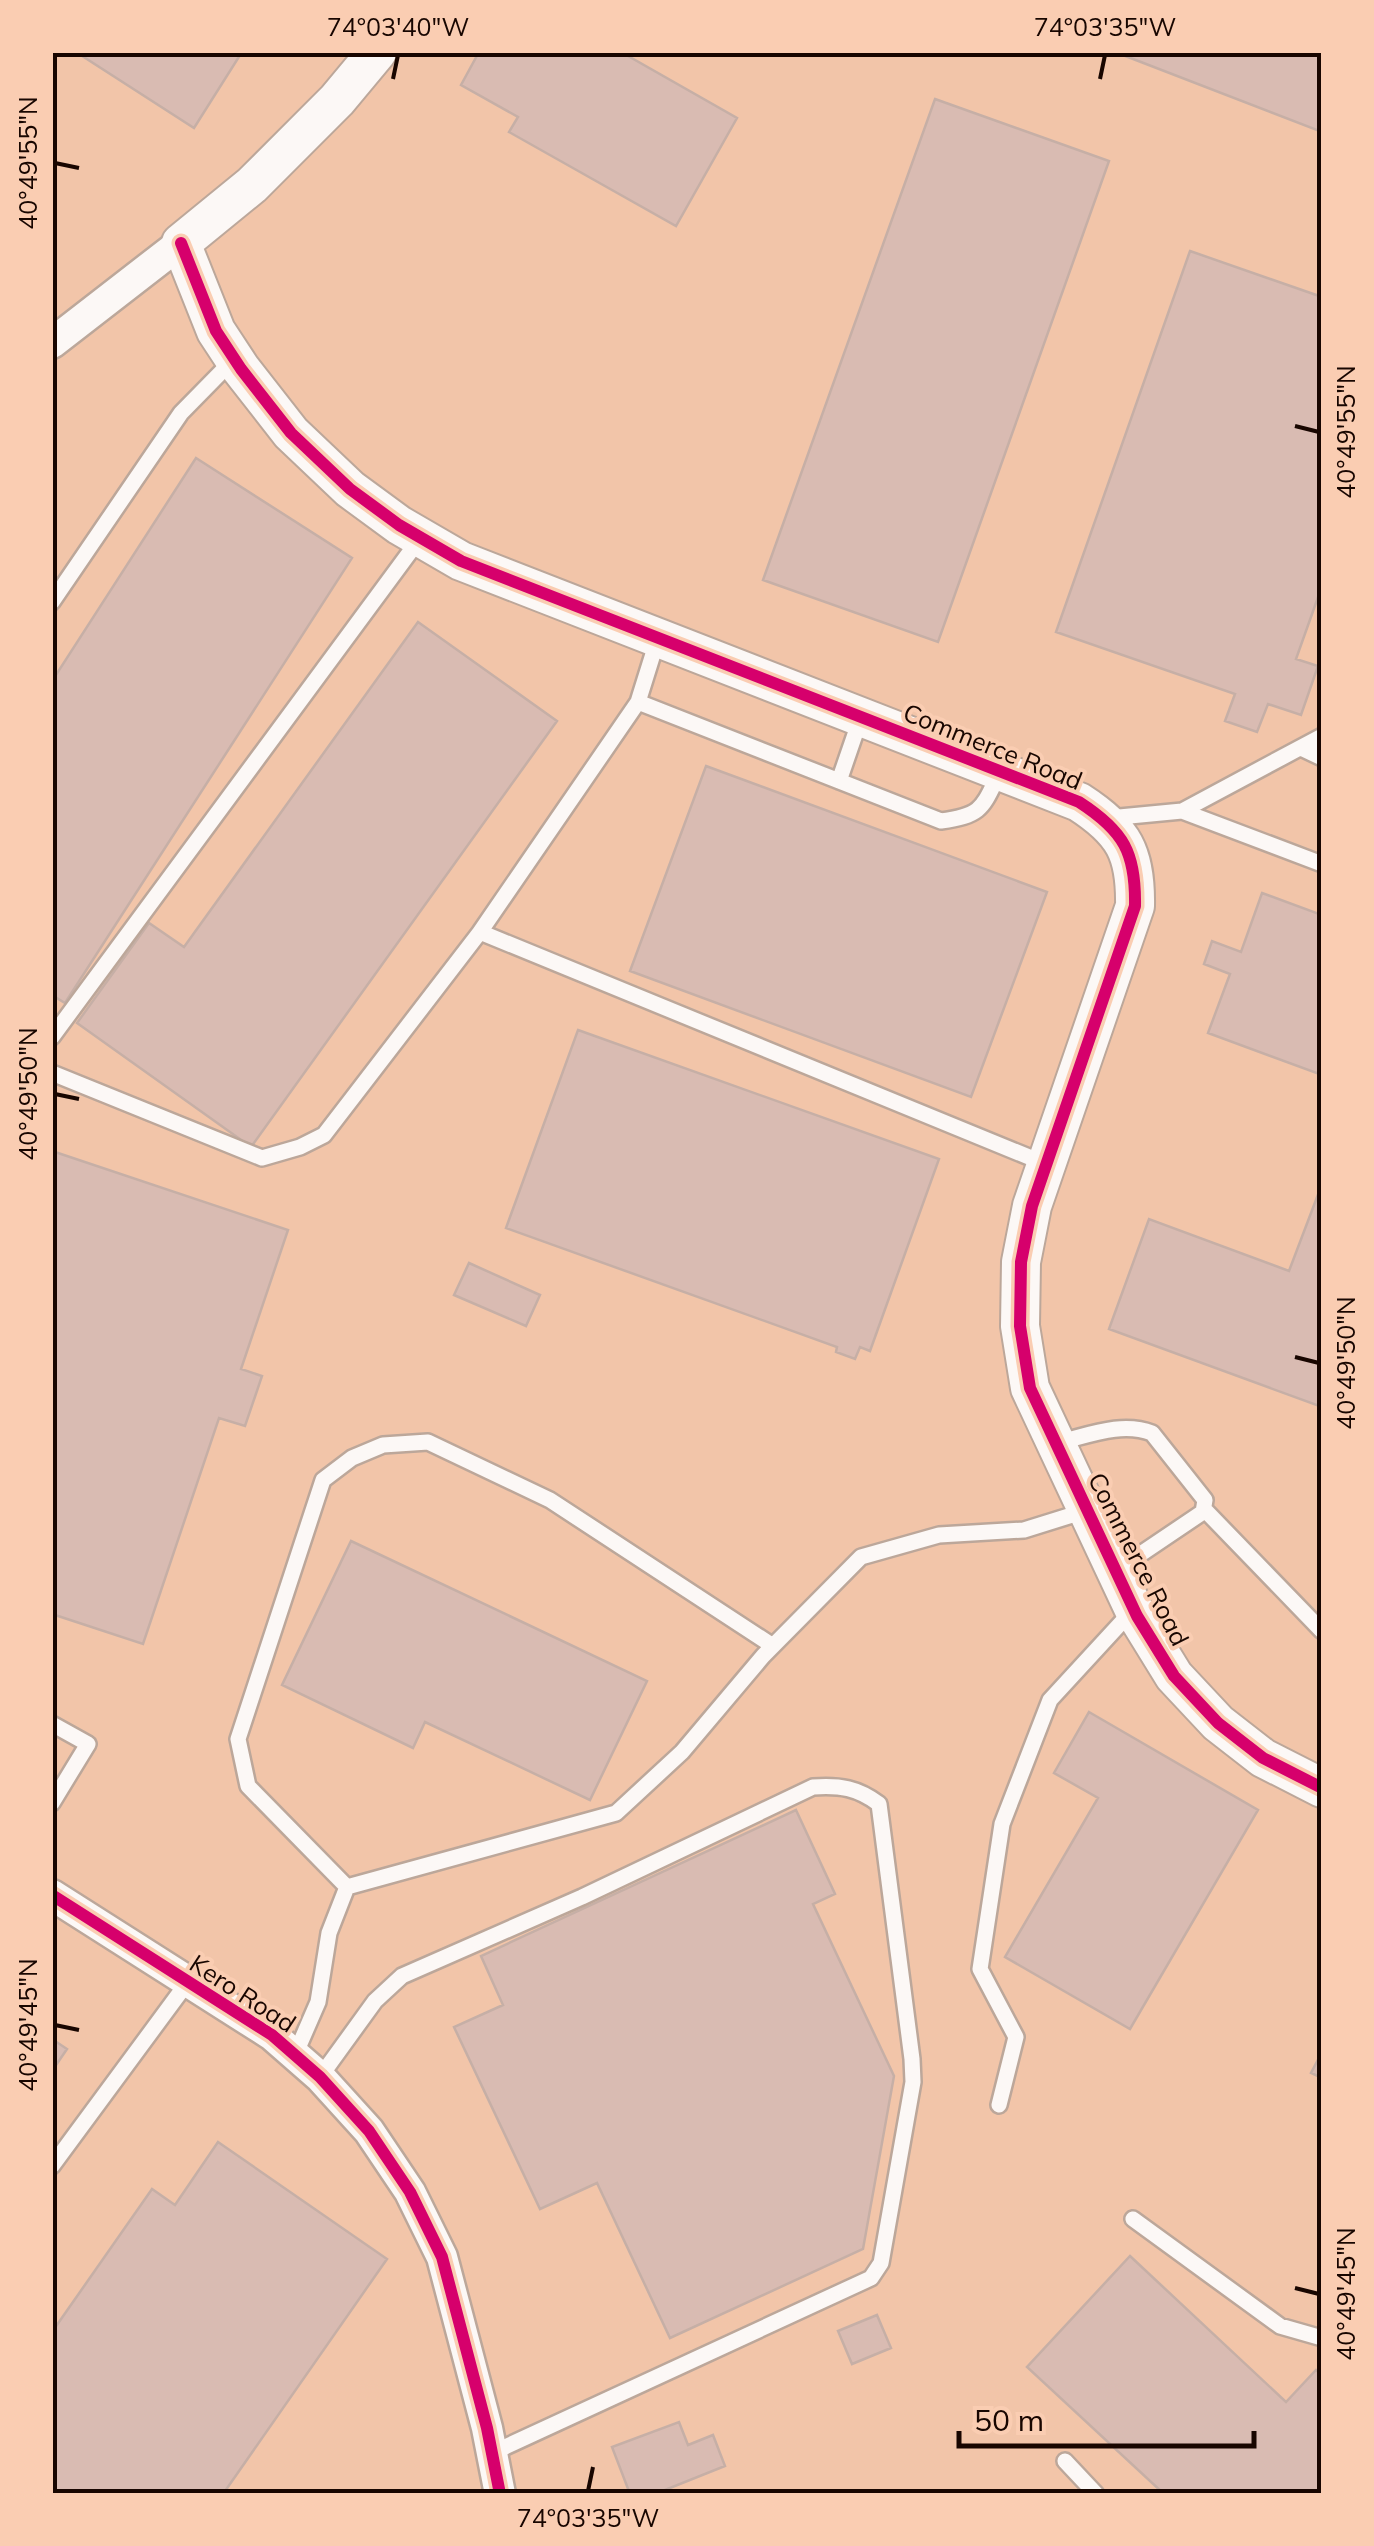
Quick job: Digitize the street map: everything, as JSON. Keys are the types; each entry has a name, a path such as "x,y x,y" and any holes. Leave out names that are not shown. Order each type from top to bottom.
{"street":[{"path":"52,342 252,185 337,100 377,52"},
{"name":"Commerce Road","path":"180,244 216,331 291,432 350,489 420,537 462,560 1078,802 1105,819 1126,846 1136,876 1136,906 1032,1206 1021,1262 1020,1326 1030,1388 1134,1609 1174,1676 1218,1723 1264,1758 1322,1788"},
{"name":"Kero Road","path":"52,1895 272,2035 320,2077 369,2131 410,2192 442,2257 500,2494"}],"lane":[{"path":"52,602 181,413 234,359"},
{"path":"52,1037 420,537"},
{"path":"52,1073 262,1158 324,1135 480,932 638,702 658,638"},
{"path":"638,702 941,821 966,817 982,806 1000,772"},
{"path":"839,782 862,717"},
{"path":"1105,819 1182,812 1322,736"},
{"path":"1300,748 1322,758"},
{"path":"1182,812 1322,864"},
{"path":"480,932 1046,1164"},
{"path":"1056,1443 1125,1428 1152,1432 1205,1500 1205,1510 1322,1631"},
{"path":"346,1887 248,1786 238,1739 323,1480 352,1458 384,1445 428,1442 550,1500 773,1646"},
{"path":"346,1887 616,1814 682,1752 773,1646 861,1557 939,1535 1024,1530 1088,1510"},
{"path":"1116,1571 1205,1510"},
{"path":"999,2105 1016,2037 980,1968 1002,1824 1050,1700 1134,1609"},
{"path":"52,1724 88,1744 52,1803"},
{"path":"320,2077 375,2001 402,1976 582,1897 813,1787 838,1786 862,1791 880,1804 912,2070 881,2262 871,2278 492,2453"},
{"path":"295,2055 318,2002 329,1933 346,1887"},
{"path":"52,2166 187,1983"},
{"path":"1133,2219 1280,2326 1322,2338"},
{"path":"1064,2461 1096,2494"}],"shaded area":[{"path":"52,53 1321,53 1321,2493 53,2493"}],"building":[{"path":"76,52 242,52 194,128"},
{"path":"479,52 621,52 737,118 676,226 509,132 518,117 461,85"},
{"path":"1115,52 1322,52 1322,132"},
{"path":"935,99 1109,161 938,642 763,580"},
{"path":"1190,251 1322,297 1322,586 1296,659 1318,666 1301,715 1268,704 1257,732 1225,721 1235,694 1056,632"},
{"path":"196,458 352,558 65,1003 52,995 52,681"},
{"path":"418,622 557,721 251,1147 77,1023 149,923 184,947"},
{"path":"706,766 1047,892 971,1097 630,971"},
{"path":"1262,893 1322,915 1322,1075 1208,1033 1230,974 1204,964 1212,941 1241,952"},
{"path":"578,1030 939,1159 870,1351 860,1347 855,1359 836,1352 837,1347 506,1228"},
{"path":"52,1151 288,1230 241,1369 262,1376 245,1426 219,1418 143,1644 52,1614"},
{"path":"1322,1184 1322,1407 1109,1329 1149,1219 1289,1271"},
{"path":"469,1263 540,1295 526,1326 454,1295"},
{"path":"351,1541 647,1681 590,1800 425,1722 413,1748 282,1685"},
{"path":"1089,1712 1258,1810 1130,2029 1005,1957 1098,1798 1054,1773"},
{"path":"796,1810 835,1894 813,1904 894,2076 863,2249 670,2338 597,2183 540,2209 454,2027 503,2005 481,1956"},
{"path":"52,2039 67,2049 52,2071"},
{"path":"1322,2052 1322,2078 1311,2073"},
{"path":"218,2142 387,2259 223,2494 52,2494 52,2332 152,2189 175,2205"},
{"path":"1130,2256 1286,2402 1316,2370 1322,2375 1322,2494 1164,2494 1027,2367"},
{"path":"877,2315 891,2348 852,2364 838,2331"},
{"path":"679,2422 688,2445 713,2435 725,2466 655,2494 630,2494 612,2447"}],"cycle path":[{"path":"181,243 216,331 241,369 291,433 350,489 399,525 461,561 1079,802 1117,834 1130,857 1135,906 1032,1206 1021,1262 1020,1326 1030,1388 1137,1616 1174,1676 1218,1723 1263,1758 1322,1788"},
{"path":"52,1895 272,2035 320,2077 369,2131 410,2192 442,2257 487,2428 500,2494"}]}
